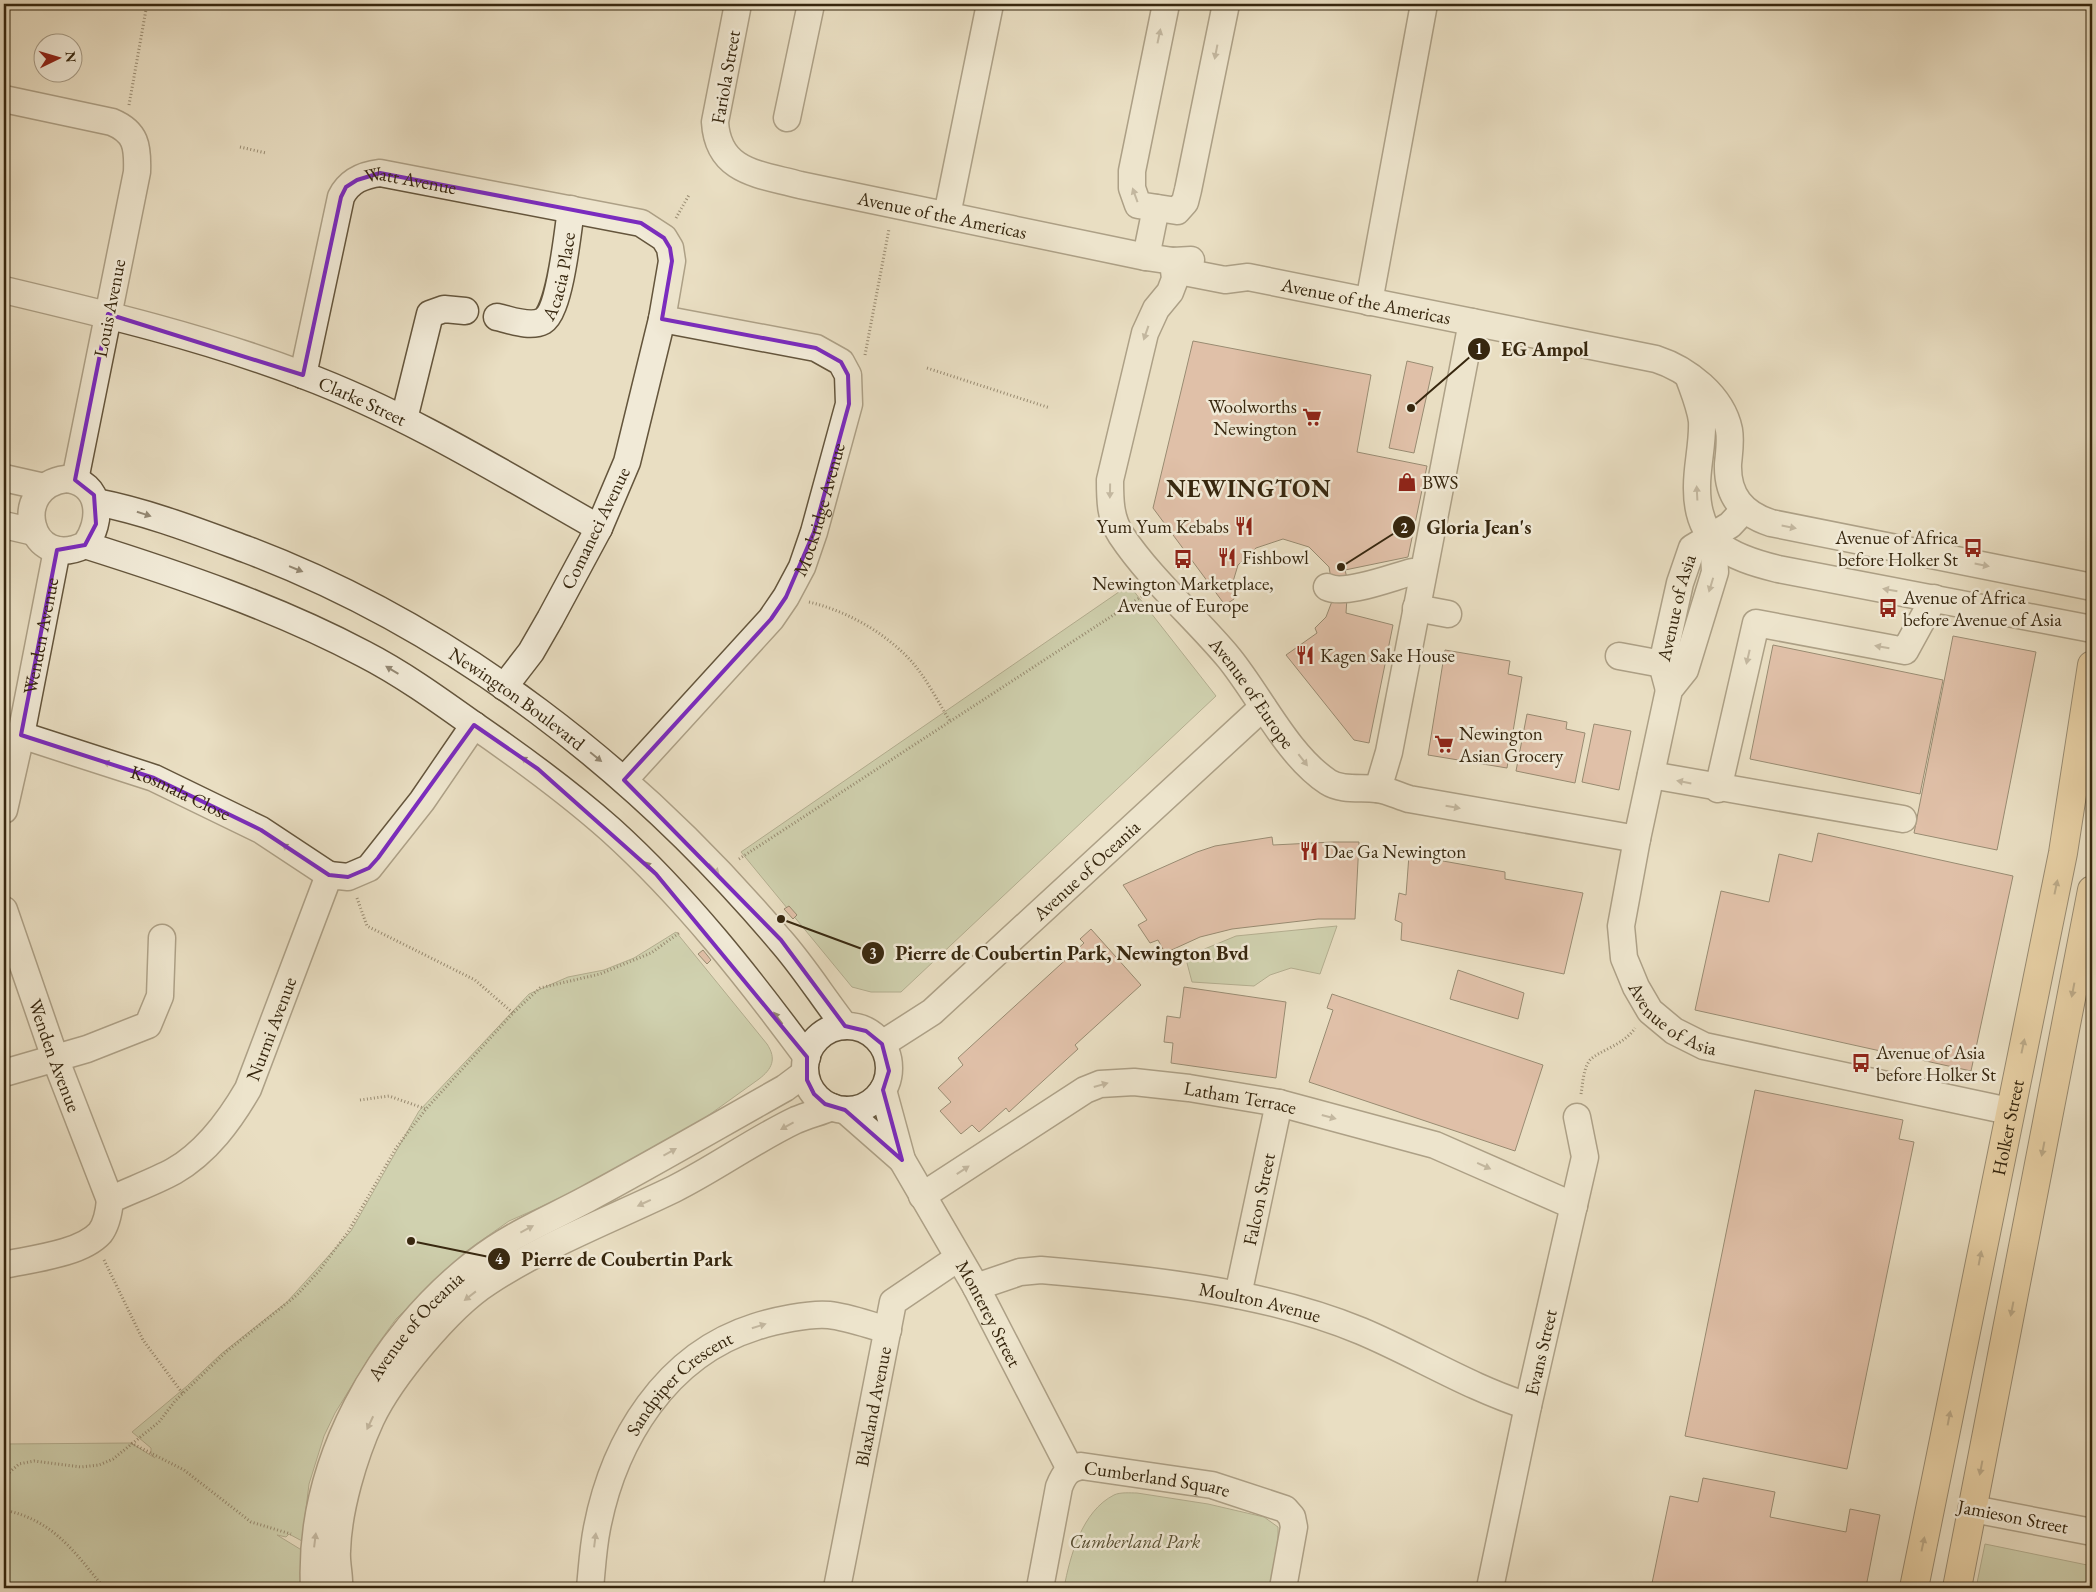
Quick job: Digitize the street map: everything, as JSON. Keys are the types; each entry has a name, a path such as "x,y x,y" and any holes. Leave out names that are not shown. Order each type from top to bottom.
{"main road":[{"name":"Holker Street","path":"1914,1588 2009,1111 2063,853 2092,665"},
{"path":"1957,1588 1974,1509 2092,890"},
{"name":"Jamieson Street","path":"1933,1500 1974,1509"}],"street":[{"name":"Fariola Street","path":"720,149 716,138 715,122 738,4"},
{"path":"787,118 811,4"},
{"path":"946,215 990,4"},
{"path":"1166,4 1132,171 1132,188 1138,205 1177,211 1185,202 1226,4"},
{"path":"1369,302 1424,4"},
{"path":"4,99 112,122 129,132"},
{"name":"Louis Avenue","path":"75,480 137,172 136,147 129,132"},
{"name":"Avenue of the Americas","path":"720,149 730,161 744,170 800,185 1146,257 1173,261 1204,261 1236,268 1248,277"},
{"name":"Watt Avenue","path":"303,375 341,197 346,187 368,174 380,173 641,222 664,238"},
{"path":"1146,257 1156,208"},
{"name":"Acacia Place","path":"497,317 535,324 544,321 550,314 554,305 564,260 571,209"},
{"name":"Comaneci Avenue","path":"504,686 531,652 599,528 627,462 662,319 672,261 670,248 664,238"},
{"name":"Avenue of the Americas","path":"1173,261 1184,272 1225,280 1248,277 1656,359 1672,364 1688,374 1717,403 1725,417 1729,432 1728,467 1730,485 1735,498 1744,510"},
{"name":"Avenue of Europe","path":"1173,261 1175,279 1170,292 1156,309 1145,333 1110,486 1113,520 1121,534 1161,584 1230,659 1263,707 1312,771 1331,784 1378,789 1409,800 1637,839"},
{"path":"1170,292 1205,276"},
{"name":"Clarke Street","path":"4,290 108,314 181,334 303,375 404,419 599,528"},
{"path":"404,419 430,314 444,309 465,311"},
{"name":"Mockridge Avenue","path":"624,780 771,619 786,597 802,567 814,532 849,404 848,375 841,362 816,348 662,319"},
{"path":"1378,789 1389,752 1472,322"},
{"path":"1688,374 1699,404 1702,421 1697,486 1698,508 1704,529 1731,554 1762,565 2092,629"},
{"path":"4,478 44,487"},
{"path":"58,480 75,480 89,488 96,502 96,524 85,545 71,551 57,550 43,544 34,532 32,508 34,500 44,487 58,480"},
{"name":"Newington Boulevard","path":"96,502 120,507 208,535 303,572 395,617 504,686 624,780 677,830 774,933 845,1026"},
{"path":"1744,510 1755,518 1771,523 2092,587"},
{"name":"Avenue of Asia","path":"1669,690 1662,664 1680,583 1692,548 1730,525 1744,510"},
{"path":"4,525 34,532"},
{"name":"Avenue of Asia","path":"1713,537 1715,572 1685,670 1669,690 1637,839 1621,926 1624,958 1636,987 1648,1009 1674,1031 1704,1046 2009,1111"},
{"path":"85,545 176,574 301,624 364,654 415,684 538,769 611,830 656,874 748,980 806,1065 814,1094 839,1109 867,1105 883,1090 889,1072 886,1053 882,1044 866,1030 845,1026 832,1029 821,1035 812,1045 806,1065"},
{"name":"Wenden Avenue","path":"4,810 57,550"},
{"path":"1327,587 1333,590 1348,589 1412,572"},
{"path":"1718,789 1756,624 1905,651 1934,598"},
{"path":"1416,608 1448,614"},
{"path":"1620,656 1662,664"},
{"name":"Avenue of Oceania","path":"882,1044 932,1012 1263,707"},
{"path":"339,876 369,868 378,858 422,802 474,725"},
{"name":"Kosmala Close","path":"21,734 154,778 261,830 339,876"},
{"path":"1651,776 1903,820"},
{"name":"Nurmi Avenue","path":"110,1200 174,1170 189,1160 203,1149 237,1108 248,1089 339,876"},
{"name":"Wenden Avenue","path":"4,910 54,1058 110,1200"},
{"path":"4,1073 87,1049 148,1025 160,996 162,938"},
{"name":"Avenue of Oceania","path":"314,1588 313,1557 317,1528 327,1482 344,1430 365,1390 392,1349 431,1304 476,1262 524,1230 586,1200 785,1088 806,1065"},
{"name":"Latham Terrace","path":"922,1196 1085,1090 1100,1084 1134,1082 1180,1087 1279,1103 1435,1145 1574,1206"},
{"name":"Monterey Street","path":"883,1090 902,1160 976,1287 1070,1468"},
{"name":"Falcon Street","path":"1238,1295 1279,1103"},
{"name":"Avenue of Oceania","path":"339,1588 337,1551 340,1526 354,1467 372,1417 392,1386 437,1327 461,1303 486,1283 516,1265 676,1188 797,1120 839,1109"},
{"name":"Monterey Street","path":"839,1109 902,1160"},
{"name":"Evans Street","path":"1490,1588 1528,1406 1585,1157 1577,1117"},
{"path":"4,1264 56,1254 94,1239 101,1231 108,1217 110,1200"},
{"name":"Blaxland Avenue","path":"837,1588 893,1302 958,1258"},
{"name":"Moulton Avenue","path":"976,1287 1020,1272 1042,1270 1238,1295 1286,1306 1361,1331 1496,1396 1528,1406"},
{"name":"Sandpiper Crescent","path":"590,1588 597,1529 615,1466 634,1425 663,1385 691,1361 722,1340 772,1322 829,1315 888,1330"},
{"name":"Cumberland Square","path":"1040,1588 1059,1486 1063,1476 1070,1468 1093,1466 1212,1485 1285,1509 1292,1517 1294,1527 1282,1588"},
{"name":"Jamieson Street","path":"1974,1509 2092,1532"}],"path":[{"path":"129,132 147,4"},
{"path":"240,147 266,153"},
{"path":"864,356 894,204"},
{"path":"927,368 1050,408"},
{"path":"739,859 1161,584"},
{"path":"786,597 824,606 871,628 912,663 950,722"},
{"path":"339,876 368,926 475,980 513,1013"},
{"path":"4,1477 18,1464 34,1461 81,1467 99,1465 113,1459 159,1422 183,1394 227,1351 297,1295 319,1271 348,1232 396,1148 426,1109 513,1013 540,988 600,974 651,953 679,933"},
{"path":"1577,1117 1585,1070 1591,1059 1611,1049 1632,1032 1648,1009"},
{"path":"360,1100 389,1096 426,1109"},
{"path":"94,1239 143,1340 183,1394"},
{"path":"131,1443 184,1470 251,1522 279,1532 293,1534 293,1544"},
{"path":"4,1510 41,1523 59,1535 104,1588"}],"highlighted area":[{"path":"380,173 641,223 664,238 670,248 672,261 662,319 816,348 841,362 848,375 849,404 814,532 786,597 771,619 624,780 781,940 845,1026 866,1031 882,1044 889,1071 883,1090 902,1160 845,1110 825,1104 814,1094 807,1080 807,1057 656,874 538,769 474,725 378,858 369,868 348,877 329,875 261,830 154,778 21,735 57,550 85,545 96,524 94,495 75,480 108,314 303,375 341,197 346,187 357,180"}],"green space":[{"path":"1129,585 1216,696 901,992 871,992 852,987 741,852"},
{"path":"1337,926 1320,974 1291,968 1270,975 1254,986 1192,982 1187,963 1190,955 1236,936"},
{"path":"676,932 767,1044 772,1054 770,1067 759,1079 656,1153 613,1175 509,1221 465,1252 396,1319 375,1348 335,1413 324,1436 309,1484 302,1541 289,1534 286,1537 277,1535 313,1557 314,1588 4,1588 4,1444 131,1443 155,1458 151,1454 151,1448 132,1432 187,1386 221,1354 287,1302 351,1231 419,1111 529,994 568,977 604,970 634,958"},
{"name":"Cumberland Park","path":"1137,1493 1208,1504 1264,1517 1278,1527 1278,1548 1272,1588 1064,1588 1079,1535 1094,1512 1103,1502 1114,1495"},
{"path":"1985,1544 2092,1566 2092,1588 1976,1588"}],"building":[{"path":"1193,341 1371,375 1357,452 1427,466 1408,557 1345,570 1348,582 1346,613 1393,625 1369,743 1354,740 1286,655 1317,633 1315,628 1326,617 1334,596 1329,567 1309,547 1283,539 1256,548 1238,565 1232,585 1234,599 1225,605 1153,508"},
{"path":"1407,361 1433,367 1414,453 1389,448"},
{"path":"1953,636 2036,652 1997,850 1914,833"},
{"path":"1773,645 1943,680 1920,794 1750,759"},
{"path":"1445,650 1510,661 1508,674 1522,677 1507,768 1428,755"},
{"path":"1527,714 1567,722 1566,729 1585,733 1575,783 1516,771"},
{"path":"1594,724 1631,731 1619,790 1582,782"},
{"path":"1818,833 2013,876 1971,1071 1695,1010 1721,891 1769,902 1779,854 1812,862"},
{"path":"1272,837 1273,845 1359,842 1355,919 1318,919 1232,929 1200,937 1165,953 1158,940 1150,943 1138,925 1147,920 1123,885 1197,852 1215,846"},
{"path":"1409,855 1505,872 1505,879 1583,893 1564,974 1401,940 1402,923 1395,920 1399,893 1406,895"},
{"path":"789,906 797,915 793,919 784,909"},
{"path":"1091,929 1141,985 1075,1045 1078,1049 1009,1112 1006,1108 979,1132 972,1125 961,1134 940,1111 951,1102 938,1088 963,1065 958,1058 1084,943 1080,939"},
{"path":"703,950 711,960 707,964 698,954"},
{"path":"1458,970 1524,993 1518,1019 1450,999"},
{"path":"1184,987 1286,1002 1276,1078 1171,1063 1173,1043 1164,1042 1167,1016 1180,1018"},
{"path":"1332,994 1543,1065 1515,1151 1309,1082 1333,1010 1327,1008"},
{"path":"1755,1090 1903,1120 1899,1139 1914,1142 1847,1469 1685,1436"},
{"path":"1703,1478 1775,1492 1770,1517 1846,1532 1850,1509 1880,1515 1866,1587 1857,1585 1856,1588 1651,1588 1670,1496 1698,1502"}],"place":[{"name":"EG Ampol","path":"1411,408"},
{"name":"Woolworths Newington","path":"1312,417"},
{"name":"BWS","path":"1407,482"},
{"name":"Yum Yum Kebabs","path":"1244,526"},
{"name":"Avenue of Africa before Holker St","path":"1973,548"},
{"name":"Fishbowl","path":"1227,557"},
{"name":"Newington Marketplace, Avenue of Europe","path":"1183,559"},
{"name":"Gloria Jean's","path":"1341,567"},
{"name":"Avenue of Africa before Avenue of Asia","path":"1888,608"},
{"name":"Kagen Sake House","path":"1305,655"},
{"name":"Newington Asian Grocery","path":"1444,744"},
{"name":"Dae Ga Newington","path":"1309,851"},
{"name":"Pierre de Coubertin Park, Newington Bvd","path":"781,919"},
{"name":"Avenue of Asia before Holker St","path":"1861,1063"},
{"name":"Pierre de Coubertin Park","path":"411,1241"}],"district":[{"name":"NEWINGTON","path":"1249,489"}]}
